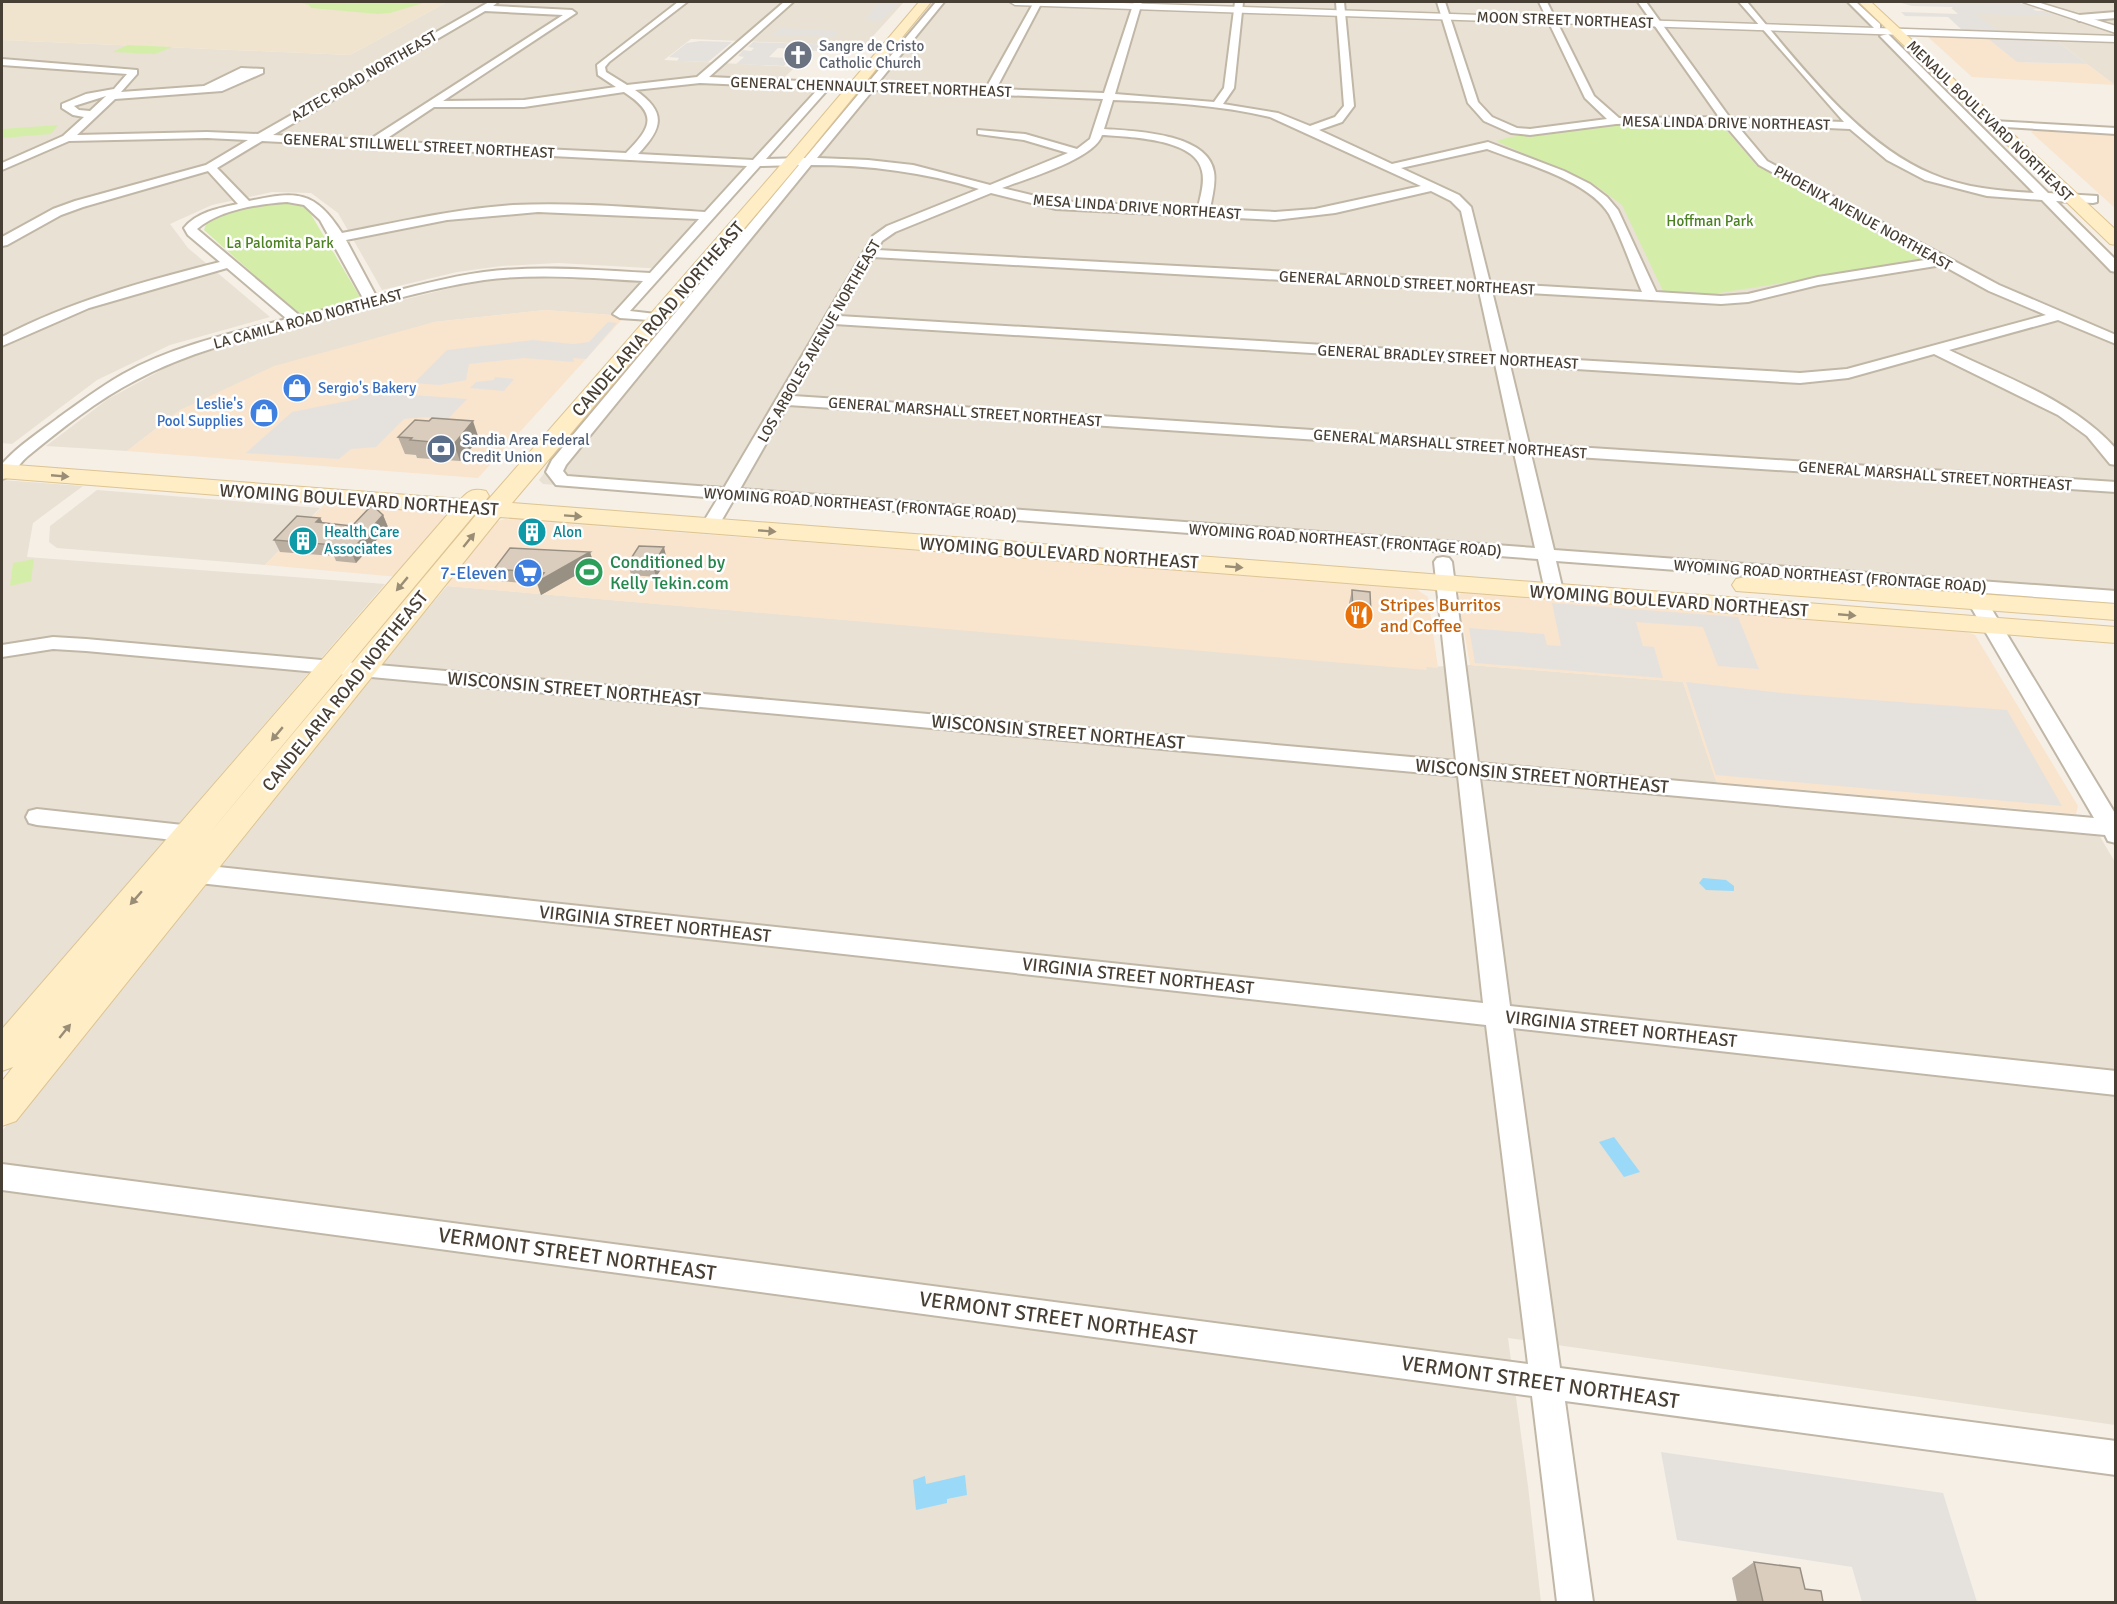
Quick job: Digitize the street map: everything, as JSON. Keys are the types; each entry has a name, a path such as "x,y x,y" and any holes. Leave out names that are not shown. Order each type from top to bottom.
{"main road":[{"name":"CANDELARIA ROAD NORTHEAST","path":"620,334 763,163 910,2"},
{"name":"CANDELARIA ROAD NORTHEAST","path":"2,1109 223,838 347,669 489,495 659,318 800,162 933,2"},
{"name":"MENAUL BOULEVARD NORTHEAST","path":"1865,2 1891,34 1993,124 2115,240"},
{"name":"MENAUL BOULEVARD NORTHEAST","path":"1882,2 2109,213"},
{"name":"WYOMING BOULEVARD NORTHEAST","path":"6,465 721,510 1444,573 1550,572 2115,612"},
{"name":"WYOMING BOULEVARD NORTHEAST","path":"1550,572 1992,627 2115,635"},
{"name":"CANDELARIA ROAD NORTHEAST","path":"2,1055 191,834 347,669"}],"street":[{"name":"AZTEC ROAD NORTHEAST","path":"2,242 57,212 210,167 494,2"},
{"path":"628,157 643,144 651,132 655,120 651,106 627,87 602,73 600,67 606,60 683,2"},
{"path":"700,80 789,2"},
{"name":"MOON STREET NORTHEAST","path":"1015,2 1341,7 1446,16 1763,27 1891,34 1915,32 2115,39"},
{"path":"990,91 1038,2"},
{"name":"MESA LINDA DRIVE NORTHEAST","path":"1441,2 1473,103 1488,119 1515,131 1530,132 1616,121 1727,121 1852,126"},
{"path":"1543,2 1590,98 1616,121"},
{"name":"PHOENIX AVENUE NORTHEAST","path":"1642,2 1727,121 1754,154 1775,171 1994,288 2115,340"},
{"path":"1743,2 1852,126 1882,153 1933,179 1974,190 2093,199"},
{"path":"1852,2 1876,26"},
{"path":"2028,2 2115,30"},
{"name":"LOS ARBOLES AVENUE NORTHEAST","path":"721,510 877,239 891,229 1090,147 1099,132 1137,4"},
{"path":"1217,105 1229,88 1239,5"},
{"path":"1309,129 1338,120 1347,113 1349,106 1341,7"},
{"path":"370,144 572,13 482,8"},
{"path":"2079,18 2115,15"},
{"path":"1891,34 2115,268"},
{"path":"2,62 134,72 95,114 67,138 2,167"},
{"path":"2,68 13,63"},
{"name":"GENERAL CHENNAULT STREET NORTHEAST","path":"432,104 512,105 627,87 700,80 831,87 863,86 1110,96 1217,105 1274,115 1309,129 1455,198 1467,210 1550,572"},
{"path":"95,114 77,113 66,106 90,96 206,90"},
{"path":"1993,124 2115,131"},
{"path":"982,132 1024,137 1079,153"},
{"path":"1099,132 1171,141 1190,148 1203,158 1209,169 1203,212"},
{"name":"GENERAL STILLWELL STREET NORTHEAST","path":"67,138 207,135 763,163"},
{"path":"1392,167 1483,145 1495,146 1560,173 1586,187 1603,200 1614,213 1651,296"},
{"name":"MESA LINDA DRIVE NORTHEAST","path":"763,163 800,162 908,168 963,179 1021,198 1056,205 1306,216 1432,187"},
{"name":"WYOMING ROAD NORTHEAST (FRONTAGE ROAD)","path":"800,162 558,464 554,472 562,481 721,510 1550,572 2115,597"},
{"path":"659,318 620,314 706,216 763,163"},
{"path":"210,167 246,206"},
{"path":"297,320 229,264 190,228 208,216 246,206 280,200 302,200 310,203 317,207 338,238 372,302"},
{"path":"338,238 432,219 512,209 572,208 706,216"},
{"name":"GENERAL ARNOLD STREET NORTHEAST","path":"868,253 1721,300 1748,298 1818,281 1942,261"},
{"path":"2,342 74,309 109,296 229,264"},
{"name":"LA CAMILA ROAD NORTHEAST","path":"6,465 98,396 129,377 191,350 297,320 444,283 521,272 652,277"},
{"name":"GENERAL BRADLEY STREET NORTHEAST","path":"830,320 1800,378 1848,373 2058,316"},
{"path":"1937,350 2080,422 2115,460"},
{"name":"GENERAL MARSHALL STREET NORTHEAST","path":"784,400 2115,488"},
{"path":"1444,573 1498,1016 1575,1602"},
{"path":"1978,602 2114,830"},
{"name":"WISCONSIN STREET NORTHEAST","path":"2,651 53,643 86,645 1468,769 2114,830"},
{"path":"37,817 223,838"},
{"name":"VIRGINIA STREET NORTHEAST","path":"161,870 2115,1083"},
{"path":"2,1055 41,1061"},
{"name":"VERMONT STREET NORTHEAST","path":"2,1177 2115,1458"}],"shaded area":[{"path":"2,2 447,2 350,55 2,40"},
{"path":"447,2 904,2 864,46 691,39 664,60 795,67 776,86 828,89 665,269 558,263 502,266 457,272 382,290 338,213 311,193 272,192 212,205 170,224 188,248 270,317 170,345 97,380 12,444 2,443 2,40 350,55"},
{"path":"880,2 899,2 881,21 864,20"},
{"path":"932,2 1846,2 2115,272 2115,600 1059,525 543,484 539,480 545,472 886,62"},
{"path":"1898,2 2016,2 2041,9 2033,9 2036,11 2060,16 1976,14 2000,32 1980,32 1961,29 1948,17 1905,16 1901,12 1958,14 1952,7 1912,6"},
{"path":"2037,2 2115,2 2115,27 2110,25"},
{"path":"1951,8 2048,11 2115,33 2115,37 1981,32"},
{"path":"780,28 840,31 834,37 772,35"},
{"path":"1927,36 1987,38 2017,62 2087,64 2115,85 1972,77"},
{"path":"1987,38 2056,40 2087,64 2017,62"},
{"path":"2055,39 2115,41 2115,85 2087,64"},
{"path":"732,42 708,62 677,61 679,58 669,57 687,43"},
{"path":"753,42 862,46 859,50 846,50 843,53 778,48 769,57 786,58 789,60 784,66 736,64 744,57 738,56 743,50 751,51 754,48 748,47"},
{"path":"2034,130 2115,134 2115,208 2031,132"},
{"path":"556,276 658,280 625,316 545,310 434,322 180,410 127,451 46,446 108,399 178,361 265,334 487,279"},
{"path":"545,310 625,316 478,478 127,451 180,410 274,366 434,322"},
{"path":"608,322 617,323 586,359 573,358 574,362 524,358 469,364 466,380 439,385 414,383 447,350 533,340 573,344 589,342"},
{"path":"495,377 514,379 504,391 470,388 476,382 494,380"},
{"path":"373,385 420,387 413,395 467,399 448,419 425,417 404,419 376,447 351,449 339,459 246,453 292,412 357,399"},
{"path":"2,480 83,486 33,523 27,557 385,584 2,1029"},
{"path":"97,490 320,508 265,565 57,548 49,542 50,526"},
{"path":"325,504 438,513 446,516 447,521 399,577 265,565"},
{"path":"505,519 1416,589 1428,597 1438,668 1426,667 1427,670 447,586 449,578 493,523"},
{"path":"447,586 1426,669 1426,667 1470,665 1683,682 1723,801 2099,835 2115,862 2115,1425 1508,1338 1541,1602 2,1602 2,1131 347,705"},
{"path":"1461,593 1961,630 1975,635 2078,806 2076,814 1716,782 1683,682 1470,665 1458,598"},
{"path":"1552,603 1738,617 1759,669 1718,666 1703,627 1636,622 1643,646 1654,647 1663,678 1475,663 1469,628 1544,634 1547,645 1561,646"},
{"path":"1686,682 1792,694 2007,710 2062,806 1716,775"},
{"path":"1661,1452 1943,1493 1977,1602 1862,1602 1852,1567 1677,1540"}],"green space":[{"path":"297,2 427,2 390,13 378,14 311,8 309,5"},
{"path":"128,45 172,47 155,54 112,52"},
{"name":"Hoffman Park","path":"1618,123 1720,123 1756,165 1923,260 1713,294 1663,291 1622,205 1595,185 1496,141 1510,137"},
{"path":"58,125 51,134 2,138 2,129"},
{"name":"La Palomita Park","path":"287,202 306,206 360,297 359,300 305,315 298,314 204,230 208,221 213,217 233,211"},
{"path":"34,559 31,581 10,586 13,563"}],"water":[{"path":"1703,878 1726,880 1734,886 1734,891 1706,890 1699,883"},
{"path":"1614,1137 1640,1172 1624,1177 1599,1142"},
{"path":"965,1475 967,1495 947,1499 947,1503 916,1510 913,1480 925,1476 926,1484"}],"building":[{"path":"432,418 473,421 454,444 398,437 415,420 429,421"},
{"path":"372,505 383,515 351,551 330,549 335,545 274,540 297,516 320,518 316,522 352,526"},
{"path":"639,546 664,547 653,565 628,563"},
{"path":"510,548 590,552 537,582 544,573 494,569"},
{"path":"1352,590 1370,592 1371,615 1353,613"},
{"path":"1754,1562 1800,1568 1805,1589 1821,1591 1823,1602 1763,1602"}],"place":[{"name":"Sangre de Cristo Catholic Church","path":"798,55"},
{"name":"Sergio's Bakery","path":"297,388"},
{"name":"Leslie's Pool Supplies","path":"264,413"},
{"name":"Sandia Area Federal Credit Union","path":"441,449"},
{"name":"Alon","path":"532,532"},
{"name":"Health Care Associates","path":"303,541"},
{"name":"Conditioned by Kelly Tekin.com","path":"589,572"},
{"name":"7-Eleven","path":"528,573"},
{"name":"Stripes Burritos and Coffee","path":"1359,615"}]}
